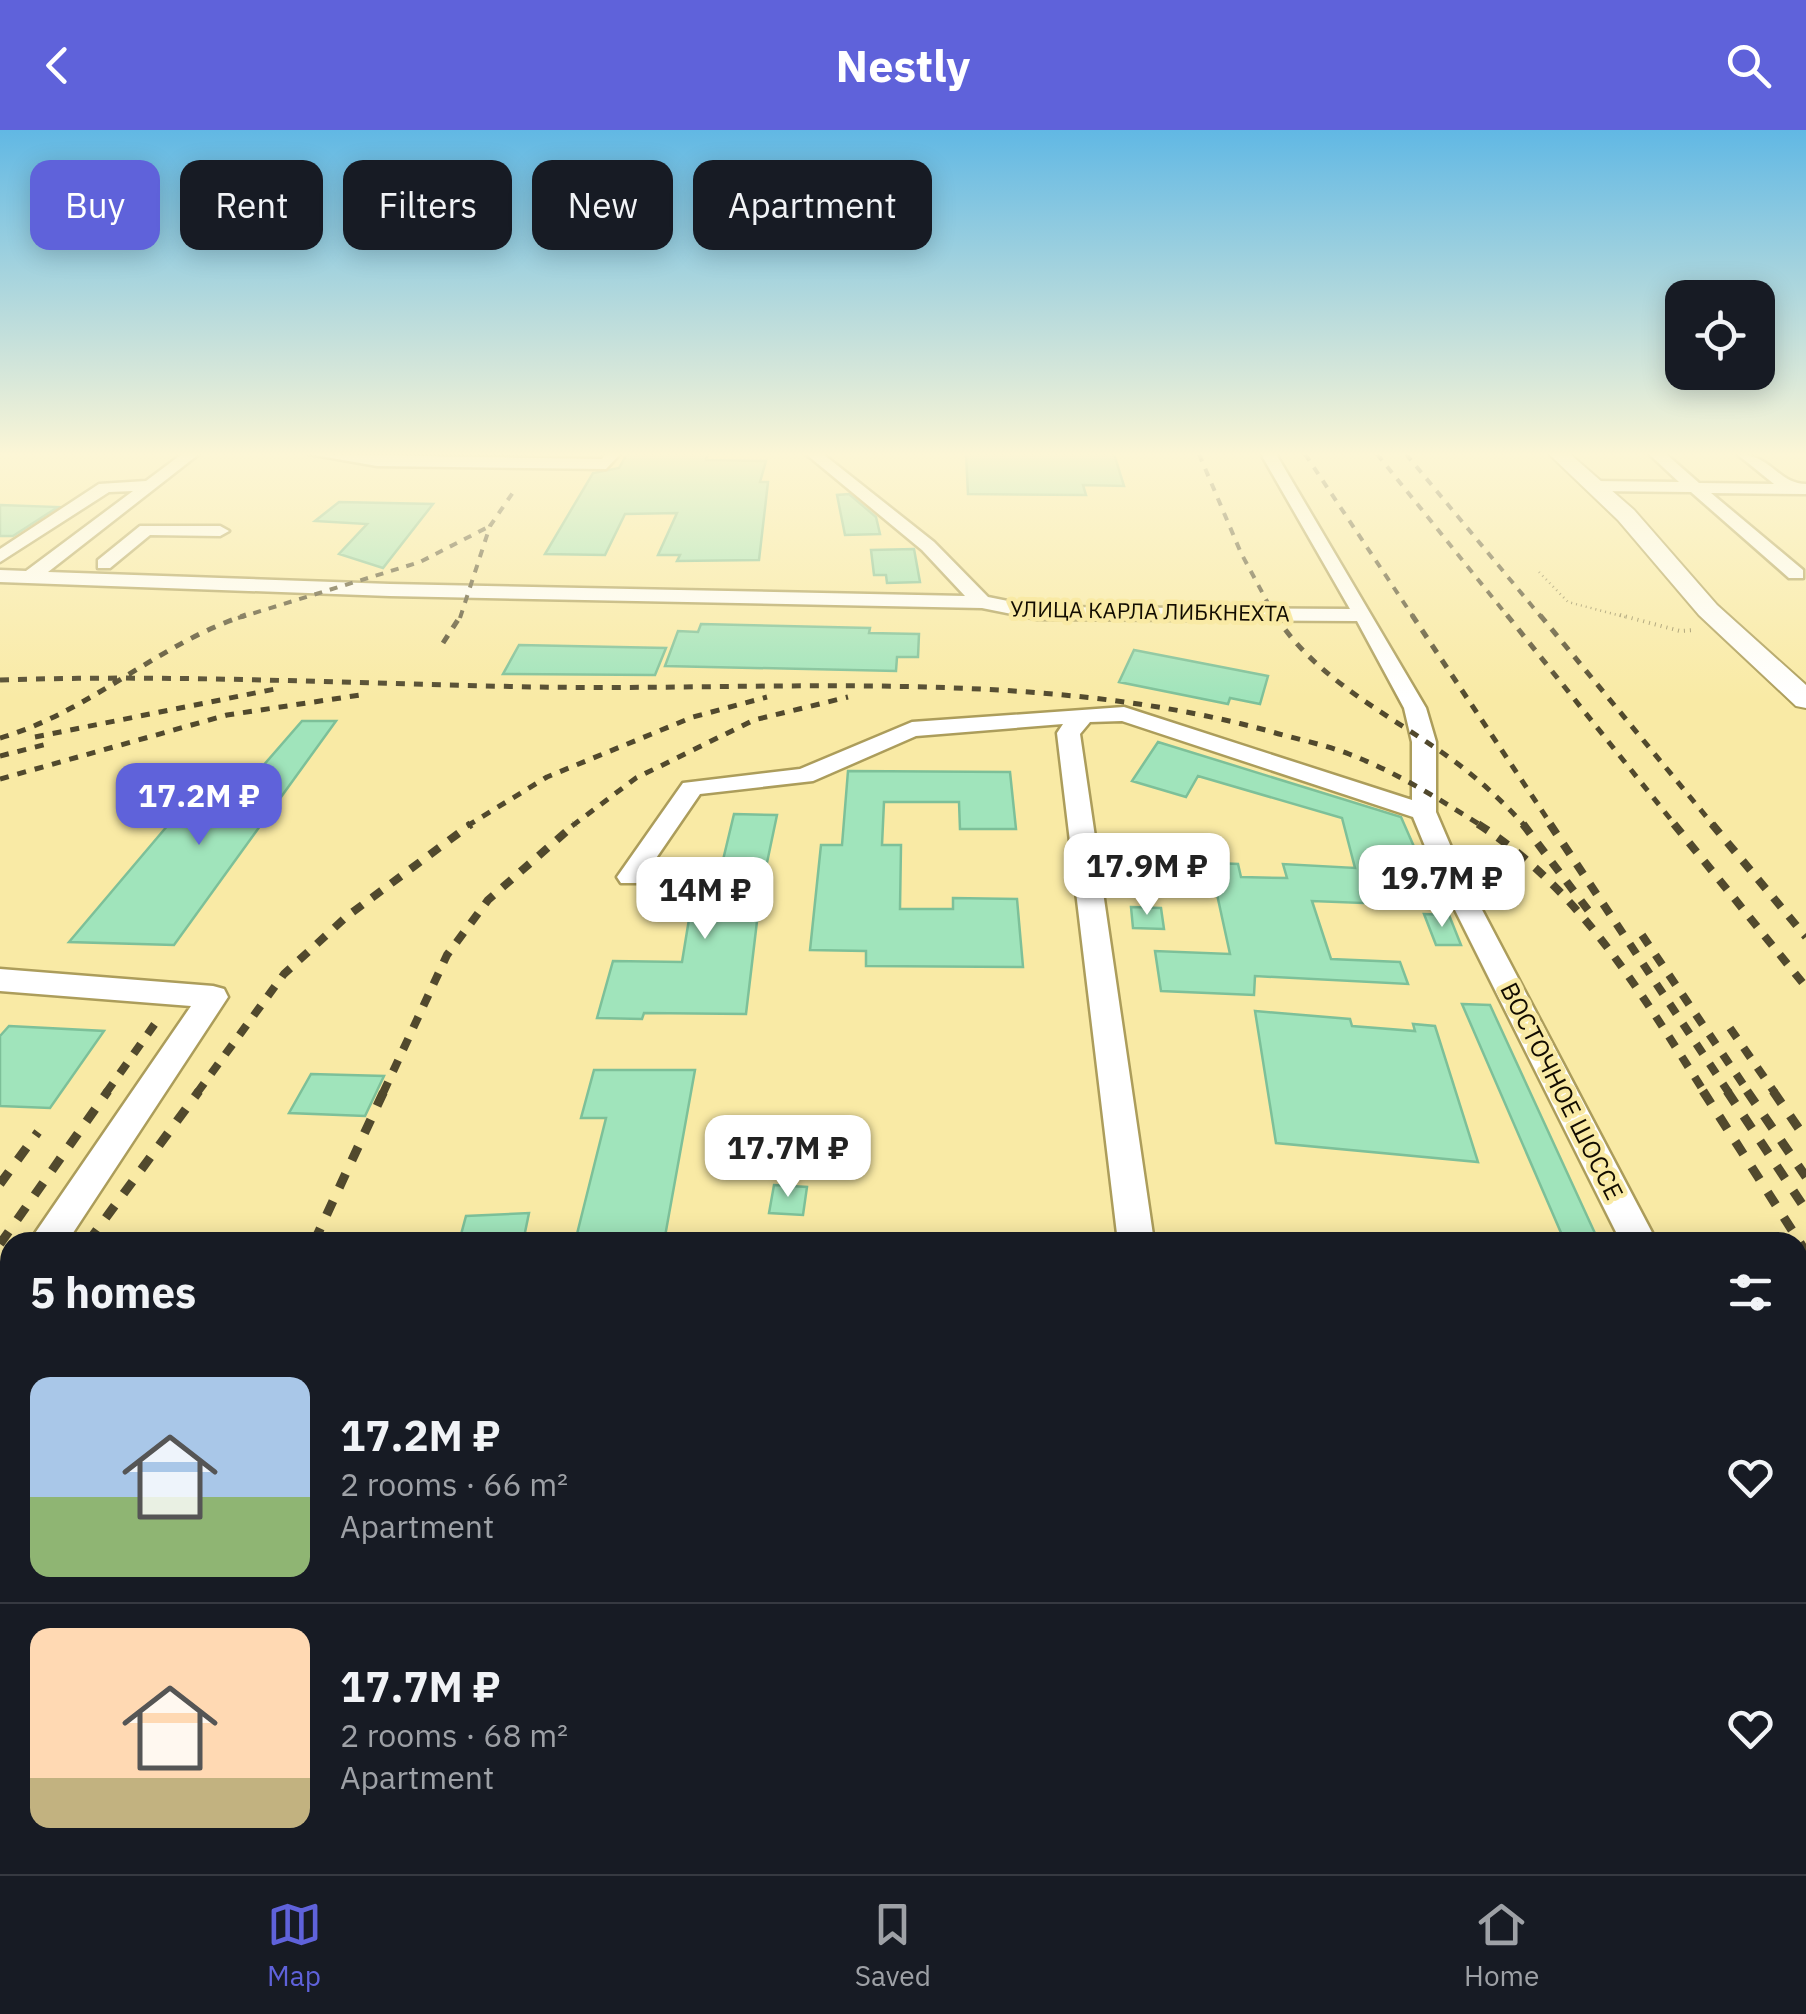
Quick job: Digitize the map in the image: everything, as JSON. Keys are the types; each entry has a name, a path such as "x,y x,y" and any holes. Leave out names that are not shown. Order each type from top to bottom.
{"main road":[{"path":"1644,535 1730,630 1806,700"}],"street":[{"path":"0,560 35,535"},
{"path":"30,577 85,535"},
{"path":"104,564 139,535"},
{"name":"УЛИЦА КАРЛА ЛИБКНЕХТА","path":"915,535 982,602 1037,612 1364,616"},
{"name":"ВОСТОЧНОЕ ШОССЕ","path":"1316,535 1415,708 1424,742 1424,812 1447,868 1635,1232"},
{"path":"1749,535 1796,574"},
{"path":"0,560 104,564 182,580"},
{"path":"0,576 390,590 982,602"},
{"path":"630,877 692,788 805,776 912,728 1076,724 1124,714 1424,812"},
{"path":"1076,724 1135,1232"},
{"path":"0,980 214,997 54,1232"}],"path":[{"path":"1539,572 1568,602 1680,630 1730,630"}],"building":[{"path":"356,535 408,535 383,568 339,554"},
{"path":"556,535 615,535 605,555 545,554"},
{"path":"667,535 762,535 759,560 677,561 680,555 658,555"},
{"path":"914,549 920,582 887,583 886,575 874,575 871,550"},
{"path":"701,624 870,628 869,633 919,634 918,657 897,657 896,671 665,666 678,631 698,632"},
{"path":"519,645 666,648 655,675 503,674"},
{"path":"1134,650 1268,676 1260,704 1230,698 1228,704 1119,682"},
{"path":"302,721 336,721 174,945 69,942 218,766 262,767"},
{"path":"1158,742 1401,817 1440,906 1312,901 1331,959 1400,962 1408,984 1255,976 1254,995 1161,991 1155,951 1230,954 1213,876 1219,876 1216,863 1238,864 1241,877 1287,878 1283,864 1355,868 1342,818 1198,776 1186,797 1132,781"},
{"path":"848,771 1010,772 1016,829 960,829 959,802 884,802 882,845 901,845 900,909 953,909 953,898 1017,899 1023,967 866,966 866,951 810,950 821,845 842,845"},
{"path":"734,814 777,815 760,896 746,1014 644,1013 642,1019 597,1018 613,961 682,962 691,907 712,906"},
{"path":"1131,907 1161,908 1164,929 1133,928"},
{"path":"1424,914 1449,915 1461,945 1436,945"},
{"path":"1462,1004 1490,1005 1594,1232 1561,1232"},
{"path":"1255,1011 1350,1019 1352,1026 1415,1031 1413,1024 1435,1026 1478,1162 1276,1143"},
{"path":"9,1026 104,1031 50,1108 0,1106 0,1036"},
{"path":"594,1070 695,1070 666,1232 578,1232 606,1118 581,1118"},
{"path":"311,1074 384,1076 365,1116 289,1113"},
{"path":"774,1185 807,1187 803,1215 769,1213"},
{"path":"529,1213 525,1232 462,1232 466,1216"}],"railway":[{"path":"241,617 420,562 472,535"},
{"path":"461,615 487,535"},
{"path":"1234,535 1276,618"},
{"path":"1359,535 1414,618"},
{"path":"1443,535 1509,618"},
{"path":"1473,535 1542,618"},
{"path":"241,617 246,615"},
{"path":"443,643 461,615"},
{"path":"1275,615 1293,640 1337,681 1462,767 1525,826"},
{"path":"1412,615 1552,826"},
{"path":"1507,615 1676,826"},
{"path":"1540,615 1714,826"},
{"path":"122,678 183,643 241,617"},
{"path":"0,680 122,678"},
{"path":"0,738 64,712 122,678"},
{"path":"122,678 538,687 906,686 1090,698 1180,711 1339,750 1400,778 1482,826"},
{"path":"35,737 275,689"},
{"path":"0,779 227,715 367,694"},
{"path":"467,826 547,777 693,717 767,697"},
{"path":"572,826 636,778 754,720 848,697"},
{"path":"0,756 51,743"},
{"path":"197,1093 284,974 346,917 471,824"},
{"path":"383,1093 447,955 488,900 575,824"},
{"path":"1478,824 1515,850 1578,911 1632,981 1705,1093"},
{"path":"1523,824 1588,910"},
{"path":"1550,824 1729,1093"},
{"path":"1674,824 1806,987"},
{"path":"1712,824 1806,937"},
{"path":"1642,935 1749,1093"},
{"path":"106,1093 159,1018"},
{"path":"1730,1028 1775,1093"},
{"path":"8,1232 108,1091"},
{"path":"95,1232 199,1091"},
{"path":"319,1232 384,1091"},
{"path":"1703,1091 1793,1232"},
{"path":"1727,1091 1806,1210"},
{"path":"1747,1091 1806,1177"},
{"path":"1773,1091 1806,1139"},
{"path":"0,1184 38,1132"}]}
